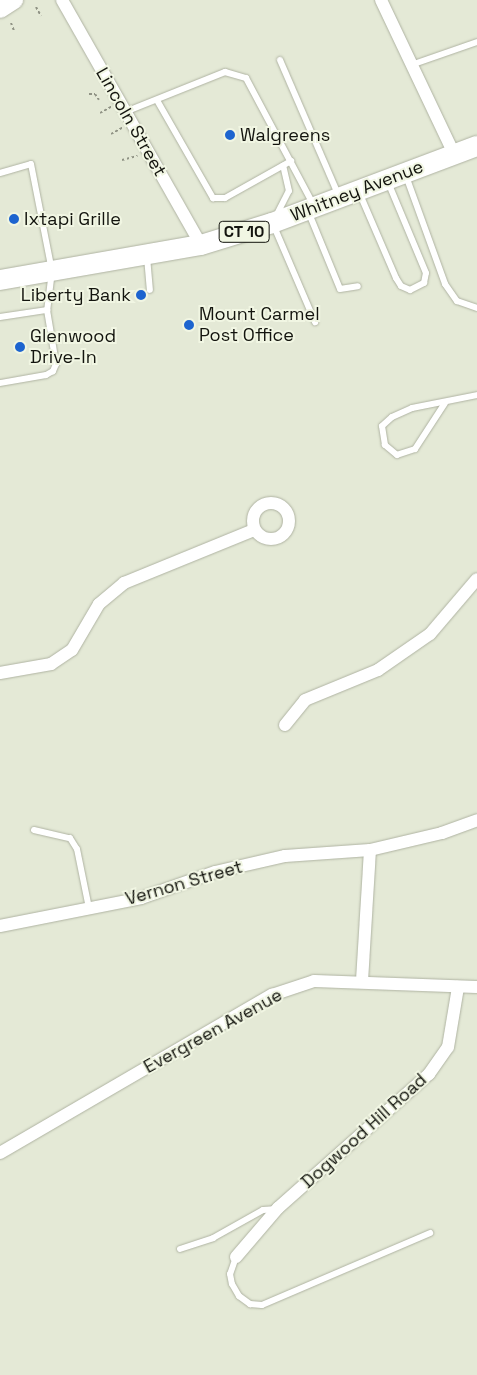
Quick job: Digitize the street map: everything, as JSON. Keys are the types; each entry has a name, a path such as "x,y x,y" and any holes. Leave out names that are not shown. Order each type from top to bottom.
{"main road":[{"name":"Whitney Avenue","path":"0,280 201,244 272,223 477,146"}],"street":[{"path":"0,9 14,0"},
{"name":"Lincoln Street","path":"62,0 201,244"},
{"path":"381,0 454,154"},
{"path":"0,673 51,664 72,650 99,604 124,583 254,530"},
{"path":"285,725 305,700 378,670 430,634 475,588"},
{"name":"Vernon Street","path":"0,926 141,898 215,872 285,856 370,850 442,833 477,820"},
{"path":"362,981 370,850"},
{"name":"Evergreen Avenue","path":"0,1154 272,995 314,981 362,981 477,988"},
{"name":"Dogwood Hill Road","path":"236,1257 278,1208 429,1074 448,1047 458,987"}],"lane":[{"path":"412,65 477,42"},
{"path":"280,60 340,198"},
{"path":"125,112 158,102 225,72 246,78 291,162 311,209 340,289 358,286"},
{"path":"158,102 213,198 225,198 291,162"},
{"path":"0,173 31,164 52,271 47,310 56,364 53,371 0,383"},
{"path":"283,166 289,191 272,223 315,322"},
{"path":"359,191 396,278 401,286 410,290 424,283 426,272 396,176"},
{"path":"396,176 445,284 457,302 477,308"},
{"path":"147,254 150,290"},
{"path":"0,317 47,310"},
{"path":"445,404 415,449 397,455 384,444 382,426 392,417 412,408 445,404 477,395"},
{"path":"34,830 70,838 77,849 89,908"},
{"path":"180,1249 213,1238 263,1210 278,1208"},
{"path":"236,1257 230,1274 232,1284 239,1296 250,1304 262,1305 430,1233"}],"path":[{"path":"36,7 41,16"},
{"path":"11,23 14,31"},
{"path":"89,94 95,94 99,100"},
{"path":"100,112 112,107"},
{"path":"111,134 123,128"},
{"path":"122,160 138,156"}],"place":[{"name":"Walgreens","path":"230,135"},
{"name":"Ixtapi Grille","path":"14,219"},
{"name":"Liberty Bank","path":"141,295"},
{"name":"Mount Carmel Post Office","path":"189,325"},
{"name":"Glenwood Drive-In","path":"20,347"}]}
